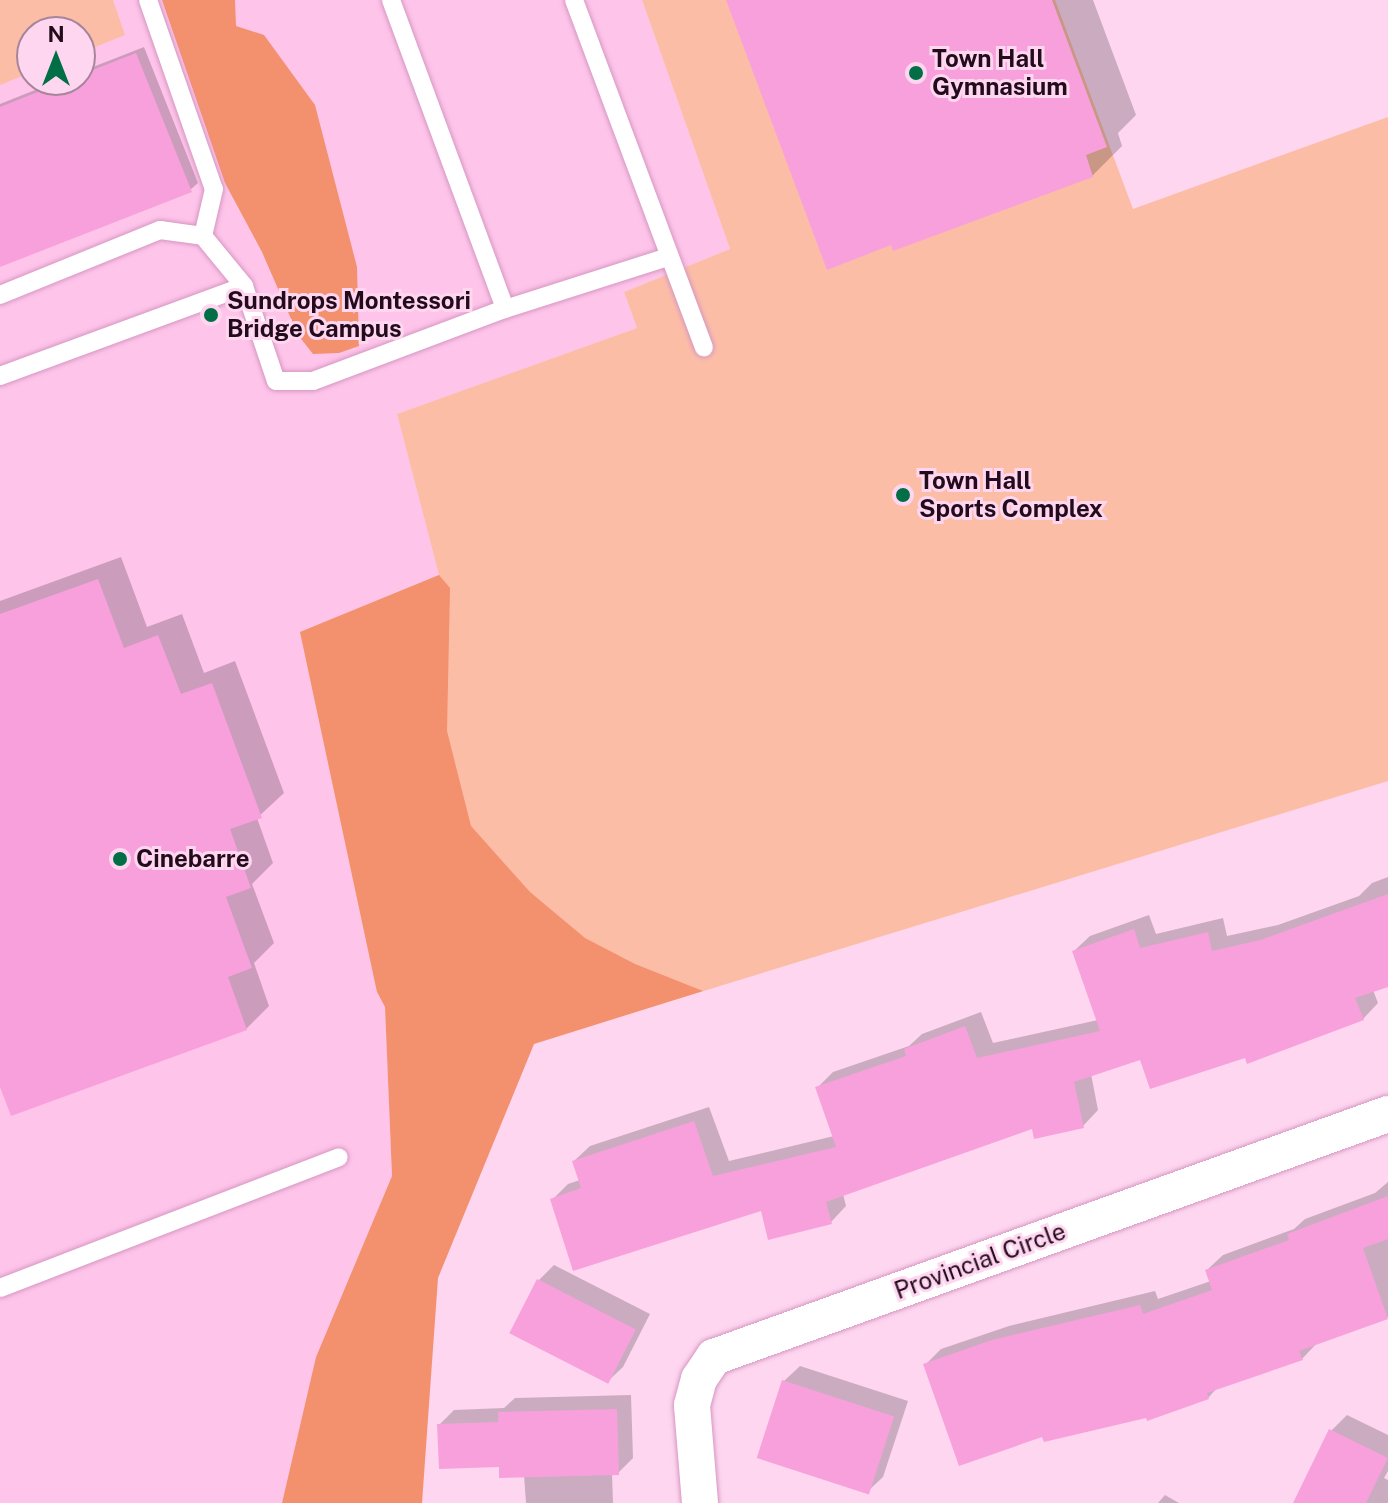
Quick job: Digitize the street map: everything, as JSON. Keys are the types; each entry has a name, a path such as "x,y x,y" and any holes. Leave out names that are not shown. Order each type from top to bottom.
{"street":[{"name":"Provincial Circle","path":"700,1503 692,1405 699,1379 714,1357 1388,1114"}],"lane":[{"path":"148,0 214,189 203,236"},
{"path":"391,0 505,309"},
{"path":"574,0 704,348"},
{"path":"0,295 160,230 203,236 244,286 276,381 313,381 505,309 668,257"},
{"path":"0,376 244,286"},
{"path":"0,1288 339,1157"}],"shaded area":[{"path":"0,0 642,0 730,249 624,292 637,328 397,414 439,575 300,633 377,992 385,1007 392,1176 316,1357 282,1503 0,1503"},
{"path":"0,0 113,0 125,35 96,47 96,16 16,16 16,78 0,85"},
{"path":"162,0 235,0 236,26 264,35 315,105 357,267 359,346 339,353 313,354 298,335 262,252 225,183"},
{"name":"Town Hall Sports Complex","path":"642,0 1055,0 1133,209 1388,117 1388,781 534,1043 377,992 300,632 439,575 397,414 637,328 624,292 730,249"},
{"path":"439,575 450,588 447,731 471,826 530,892 585,938 635,964 703,991 534,1044 438,1278 422,1503 282,1503 316,1357 392,1176 385,1007 377,992 300,632"}],"building":[{"name":"Town Hall Gymnasium","path":"726,0 1052,0 1107,147 1086,155 1093,177 893,251 891,245 827,270"},
{"path":"136,53 192,192 0,267 0,107 28,96 96,96 96,69"},
{"name":"Cinebarre","path":"98,579 124,648 158,635 181,694 212,683 262,818 230,829 251,888 226,897 252,968 228,977 247,1030 11,1116 0,1087 0,614"},
{"path":"1388,894 1388,987 1355,998 1364,1020 1247,1064 1245,1058 1150,1089 1140,1060 1074,1082 1084,1128 1034,1139 1032,1129 826,1202 832,1224 768,1240 761,1211 573,1271 550,1199 581,1188 572,1161 694,1121 713,1176 836,1147 815,1087 906,1056 904,1049 965,1026 977,1058 1100,1031 1072,951 1134,929 1140,948 1208,932 1212,951 1260,940"},
{"path":"1388,1196 1388,1239 1363,1248 1388,1319 1299,1351 1303,1360 1207,1393 1209,1399 1147,1421 1146,1418 1044,1442 1042,1437 959,1466 923,1364 992,1340 1140,1305 1143,1314 1212,1290 1205,1270 1289,1240 1287,1234"},
{"path":"537,1279 636,1329 608,1384 509,1333"},
{"path":"782,1380 894,1416 869,1494 757,1458"},
{"path":"617,1409 619,1475 499,1478 499,1467 439,1469 437,1424 498,1422 498,1412"},
{"path":"1329,1429 1388,1458 1366,1503 1293,1503"}],"place":[{"name":"Town Hall Gymnasium","path":"916,73"},
{"name":"Sundrops Montessori Bridge Campus","path":"211,315"},
{"name":"Town Hall Sports Complex","path":"903,495"},
{"name":"Cinebarre","path":"120,859"}]}
